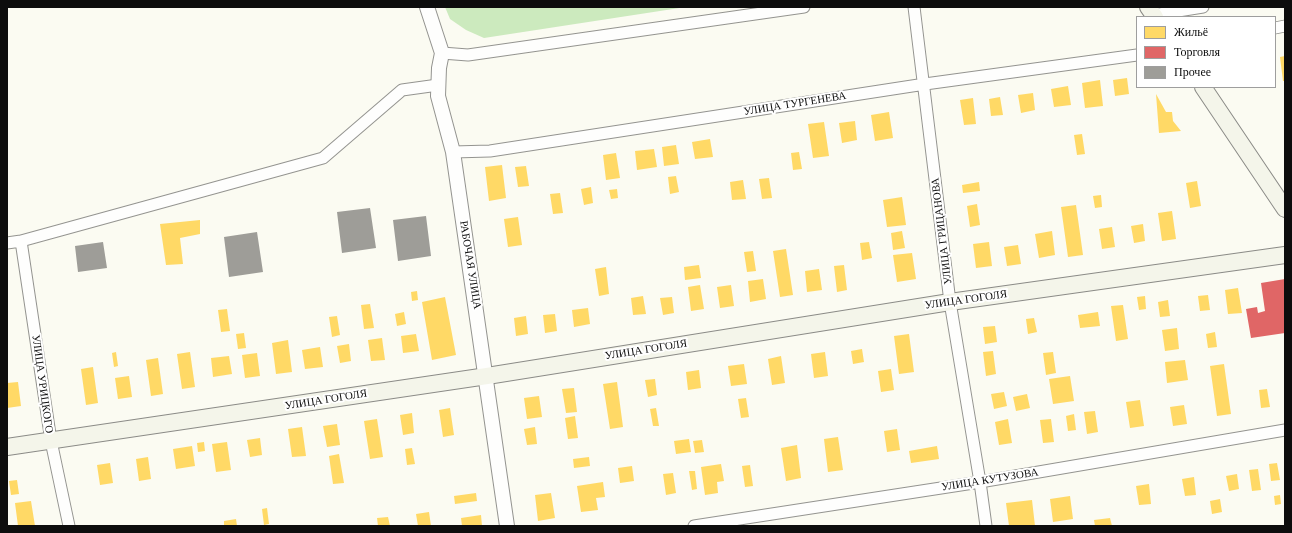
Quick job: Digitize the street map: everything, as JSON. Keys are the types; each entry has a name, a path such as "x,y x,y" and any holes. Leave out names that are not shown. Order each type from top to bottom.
{"main road":[{"path":"1204,88 1285,208"},
{"name":"УЛИЦА ГОГОЛЯ","path":"7,447 487,376 950,302 1285,255"}],"street":[{"name":"РАБОЧАЯ УЛИЦА","path":"427,7 442,53 438,96 453,152 487,376 507,526"},
{"path":"442,53 468,55 804,7"},
{"name":"УЛИЦА ГРИЦАНОВА","path":"914,7 925,84 950,302 986,526"},
{"path":"1152,13 1202,7"},
{"name":"УЛИЦА ТУРГЕНЕВА","path":"453,152 490,151 925,84 1136,55"},
{"path":"7,243 21,241 323,158 402,90 438,85"},
{"name":"УЛИЦА УРИЦКОГО","path":"21,241 51,441 69,526"},
{"name":"УЛИЦА КУТУЗОВА","path":"694,526 980,482 1285,430"}],"green space":[{"path":"445,7 686,7 484,38 466,30 450,19"}],"building: Жильё":[{"path":"1285,56 1285,81 1283,81 1280,57"},
{"path":"1127,78 1129,94 1115,96 1113,80"},
{"path":"1100,80 1103,106 1085,108 1082,83"},
{"path":"1068,86 1071,105 1054,107 1051,89"},
{"path":"1033,93 1035,110 1021,113 1018,95"},
{"path":"1156,94 1166,112 1172,112 1173,121 1181,131 1159,133"},
{"path":"1000,97 1003,115 991,116 989,99"},
{"path":"973,98 976,124 964,125 960,100"},
{"path":"889,112 893,138 875,141 871,115"},
{"path":"855,121 857,140 842,143 839,123"},
{"path":"824,122 829,156 813,158 808,124"},
{"path":"1082,134 1085,154 1077,155 1074,135"},
{"path":"710,139 713,157 695,159 692,142"},
{"path":"676,145 679,164 664,166 662,147"},
{"path":"654,149 657,167 637,170 635,151"},
{"path":"799,152 802,169 793,170 791,153"},
{"path":"616,153 620,178 606,180 603,155"},
{"path":"502,165 506,198 489,201 485,167"},
{"path":"526,166 529,186 518,187 515,167"},
{"path":"676,176 679,192 670,194 668,177"},
{"path":"769,178 772,198 762,199 759,179"},
{"path":"743,180 746,199 732,200 730,182"},
{"path":"1197,181 1201,206 1190,208 1186,183"},
{"path":"979,182 980,191 963,193 962,185"},
{"path":"591,187 593,203 584,205 581,189"},
{"path":"617,189 618,198 611,199 609,190"},
{"path":"560,193 563,213 553,214 550,194"},
{"path":"1101,195 1102,207 1095,208 1093,196"},
{"path":"902,197 906,225 887,227 883,200"},
{"path":"977,204 980,225 970,227 967,206"},
{"path":"1076,205 1083,255 1068,257 1061,207"},
{"path":"1172,211 1176,239 1162,241 1158,213"},
{"path":"518,217 522,245 508,247 504,219"},
{"path":"200,220 200,234 180,238 183,264 166,265 160,224"},
{"path":"1143,224 1145,241 1134,243 1131,226"},
{"path":"1112,227 1115,247 1102,249 1099,229"},
{"path":"902,231 905,248 893,250 891,233"},
{"path":"1052,231 1055,255 1039,258 1035,234"},
{"path":"869,242 872,258 862,260 860,243"},
{"path":"989,242 992,266 976,268 973,244"},
{"path":"1018,245 1021,264 1007,266 1004,247"},
{"path":"786,249 793,295 780,297 773,251"},
{"path":"753,251 756,271 747,272 744,252"},
{"path":"912,253 916,279 897,282 893,255"},
{"path":"699,265 701,278 685,280 684,267"},
{"path":"844,265 847,290 837,292 834,266"},
{"path":"606,267 609,294 599,296 595,269"},
{"path":"819,269 822,290 807,292 805,271"},
{"path":"763,279 766,299 750,302 748,281"},
{"path":"700,285 704,309 691,311 688,287"},
{"path":"731,285 734,306 720,308 717,287"},
{"path":"1238,288 1242,313 1228,314 1225,290"},
{"path":"417,291 418,300 412,301 411,292"},
{"path":"1208,295 1210,310 1200,311 1198,296"},
{"path":"643,296 646,314 633,315 631,298"},
{"path":"1145,296 1146,309 1139,310 1137,297"},
{"path":"445,297 456,355 432,360 422,302"},
{"path":"672,297 674,313 663,315 660,298"},
{"path":"1168,300 1170,316 1160,317 1158,302"},
{"path":"370,304 374,328 364,329 361,305"},
{"path":"1123,305 1128,339 1116,341 1111,306"},
{"path":"588,308 590,324 574,327 572,310"},
{"path":"227,309 230,331 221,332 218,310"},
{"path":"404,312 406,324 397,326 395,314"},
{"path":"1098,312 1100,326 1080,328 1078,315"},
{"path":"555,314 557,331 545,333 543,315"},
{"path":"337,316 340,335 332,337 329,317"},
{"path":"526,316 528,334 516,336 514,318"},
{"path":"1034,318 1037,332 1028,334 1026,319"},
{"path":"995,326 997,342 985,344 983,327"},
{"path":"1177,328 1179,349 1165,351 1162,330"},
{"path":"1215,332 1217,347 1208,348 1206,334"},
{"path":"244,333 246,348 238,349 236,334"},
{"path":"416,334 419,351 403,353 401,336"},
{"path":"909,334 914,372 899,374 894,336"},
{"path":"382,338 385,360 371,361 368,340"},
{"path":"288,340 292,372 276,374 272,343"},
{"path":"349,344 351,361 340,363 337,346"},
{"path":"320,347 323,367 305,369 302,350"},
{"path":"862,349 864,362 853,364 851,351"},
{"path":"993,351 996,374 986,376 983,352"},
{"path":"116,352 118,366 114,367 112,353"},
{"path":"190,352 195,387 182,389 177,354"},
{"path":"825,352 828,376 814,378 811,354"},
{"path":"1053,352 1056,373 1046,375 1043,353"},
{"path":"257,353 260,376 245,378 242,355"},
{"path":"229,356 232,374 213,377 211,358"},
{"path":"781,356 785,383 772,385 768,359"},
{"path":"158,358 163,394 151,396 146,360"},
{"path":"1185,360 1188,380 1167,383 1165,362"},
{"path":"744,364 747,384 731,386 728,366"},
{"path":"1224,364 1231,414 1217,416 1210,366"},
{"path":"93,367 98,403 86,405 81,369"},
{"path":"891,369 894,390 881,392 878,371"},
{"path":"699,370 701,388 688,390 686,372"},
{"path":"129,376 132,397 118,399 115,378"},
{"path":"1070,376 1074,401 1053,404 1049,379"},
{"path":"655,379 657,395 648,397 645,380"},
{"path":"18,382 21,406 7,408 7,383"},
{"path":"617,382 623,427 610,429 603,384"},
{"path":"574,388 577,412 566,413 562,389"},
{"path":"1267,389 1270,407 1261,408 1259,390"},
{"path":"1004,392 1007,406 994,409 991,394"},
{"path":"1027,394 1030,408 1016,411 1013,397"},
{"path":"539,396 542,417 527,419 524,398"},
{"path":"746,398 749,417 741,418 738,399"},
{"path":"1140,400 1144,426 1130,428 1126,402"},
{"path":"1184,405 1187,424 1173,426 1170,407"},
{"path":"450,408 454,435 443,437 439,410"},
{"path":"656,408 659,426 653,426 650,409"},
{"path":"1095,411 1098,432 1087,434 1084,412"},
{"path":"412,413 414,433 403,435 400,415"},
{"path":"1074,414 1076,430 1068,431 1066,416"},
{"path":"575,416 578,438 568,439 565,418"},
{"path":"377,419 383,457 370,459 364,421"},
{"path":"1008,419 1012,443 999,445 995,422"},
{"path":"1051,419 1054,442 1043,443 1040,420"},
{"path":"337,424 340,445 327,447 323,426"},
{"path":"302,427 306,456 292,457 288,429"},
{"path":"535,427 537,444 527,445 524,429"},
{"path":"897,429 900,450 887,452 884,431"},
{"path":"838,437 843,470 828,472 824,439"},
{"path":"260,438 262,455 250,457 247,440"},
{"path":"689,439 691,452 676,454 674,441"},
{"path":"702,440 704,452 695,453 693,441"},
{"path":"204,442 205,451 198,452 197,443"},
{"path":"227,442 231,470 216,472 212,444"},
{"path":"797,445 801,478 786,481 781,448"},
{"path":"192,446 195,466 176,469 173,449"},
{"path":"937,446 939,459 911,463 909,451"},
{"path":"412,448 415,464 407,465 405,449"},
{"path":"339,454 344,483 333,484 329,456"},
{"path":"148,457 151,479 139,481 136,459"},
{"path":"589,457 590,466 574,468 573,459"},
{"path":"110,463 113,483 100,485 97,465"},
{"path":"1277,463 1280,480 1271,481 1269,464"},
{"path":"721,464 724,481 717,482 718,493 705,495 701,467"},
{"path":"750,465 753,486 745,487 742,466"},
{"path":"632,466 634,481 620,483 618,468"},
{"path":"1258,469 1261,490 1252,491 1249,470"},
{"path":"689,471 695,471 697,489 692,490"},
{"path":"673,473 676,493 666,495 663,474"},
{"path":"1237,474 1239,489 1229,491 1226,476"},
{"path":"1194,477 1196,495 1185,496 1182,479"},
{"path":"17,480 19,494 11,495 9,481"},
{"path":"603,482 605,497 596,498 598,510 581,512 577,486"},
{"path":"1149,484 1151,504 1139,505 1136,486"},
{"path":"476,493 477,501 455,504 454,496"},
{"path":"551,493 555,518 538,521 535,495"},
{"path":"1280,495 1281,504 1275,505 1274,496"},
{"path":"1070,496 1073,519 1053,522 1050,499"},
{"path":"1220,499 1222,512 1212,514 1210,501"},
{"path":"1032,500 1035,526 1009,526 1006,503"},
{"path":"31,501 35,526 18,526 15,503"},
{"path":"267,508 269,524 264,525 262,509"},
{"path":"429,512 431,526 418,526 416,514"},
{"path":"481,515 482,526 462,526 461,518"},
{"path":"388,517 390,526 378,526 377,518"},
{"path":"1110,518 1112,526 1095,526 1094,520"},
{"path":"236,519 237,526 224,526 224,521"}],"building: Торговля":[{"path":"1285,279 1285,333 1251,338 1246,309 1257,307 1258,313 1265,311 1261,283"}],"building: Прочее":[{"path":"370,208 376,248 342,253 337,212"},
{"path":"426,216 431,256 398,261 393,220"},
{"path":"257,232 263,272 229,277 224,237"},
{"path":"103,242 107,268 78,272 75,246"}]}
